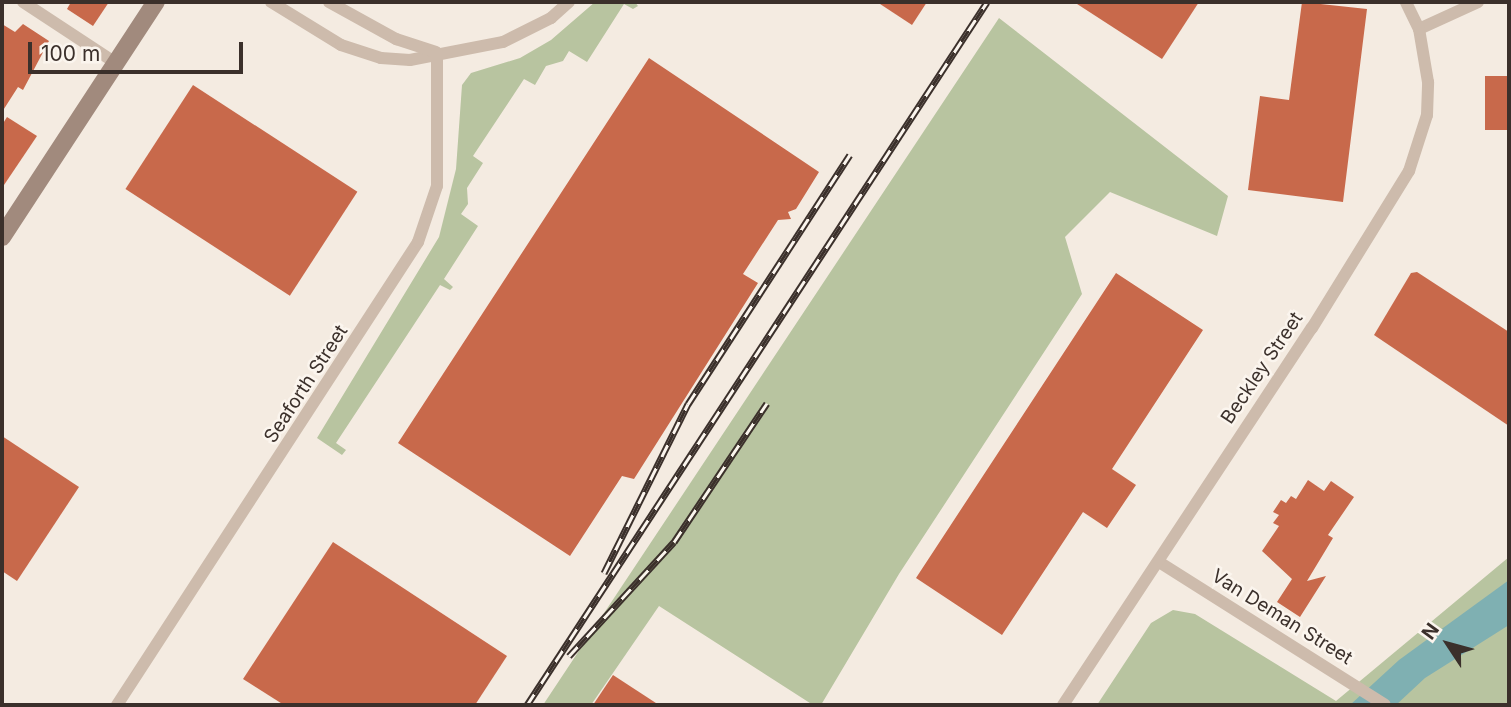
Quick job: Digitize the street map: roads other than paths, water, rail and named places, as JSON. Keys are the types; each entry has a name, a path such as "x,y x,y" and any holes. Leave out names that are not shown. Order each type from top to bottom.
{"main road":[{"path":"2,237 156,2"}],"street":[{"path":"23,2 116,63"},
{"path":"271,2 322,36 360,53 410,60 437,52 503,41 551,18 569,2"},
{"path":"329,2 385,34 437,52"},
{"name":"Beckley Street","path":"1063,705 1159,562 1409,171 1427,115 1428,82 1419,29 1406,2"},
{"path":"1419,29 1478,2"},
{"name":"Seaforth Street","path":"117,705 418,242 437,186 437,52"},
{"name":"Van Deman Street","path":"1159,562 1385,705"}],"water":[{"path":"1509,580 1509,625 1425,678 1396,705 1350,705 1399,660"}],"railway":[{"path":"527,705 987,2"},
{"path":"604,573 688,404 850,155"},
{"path":"569,656 674,542 767,403"}]}
